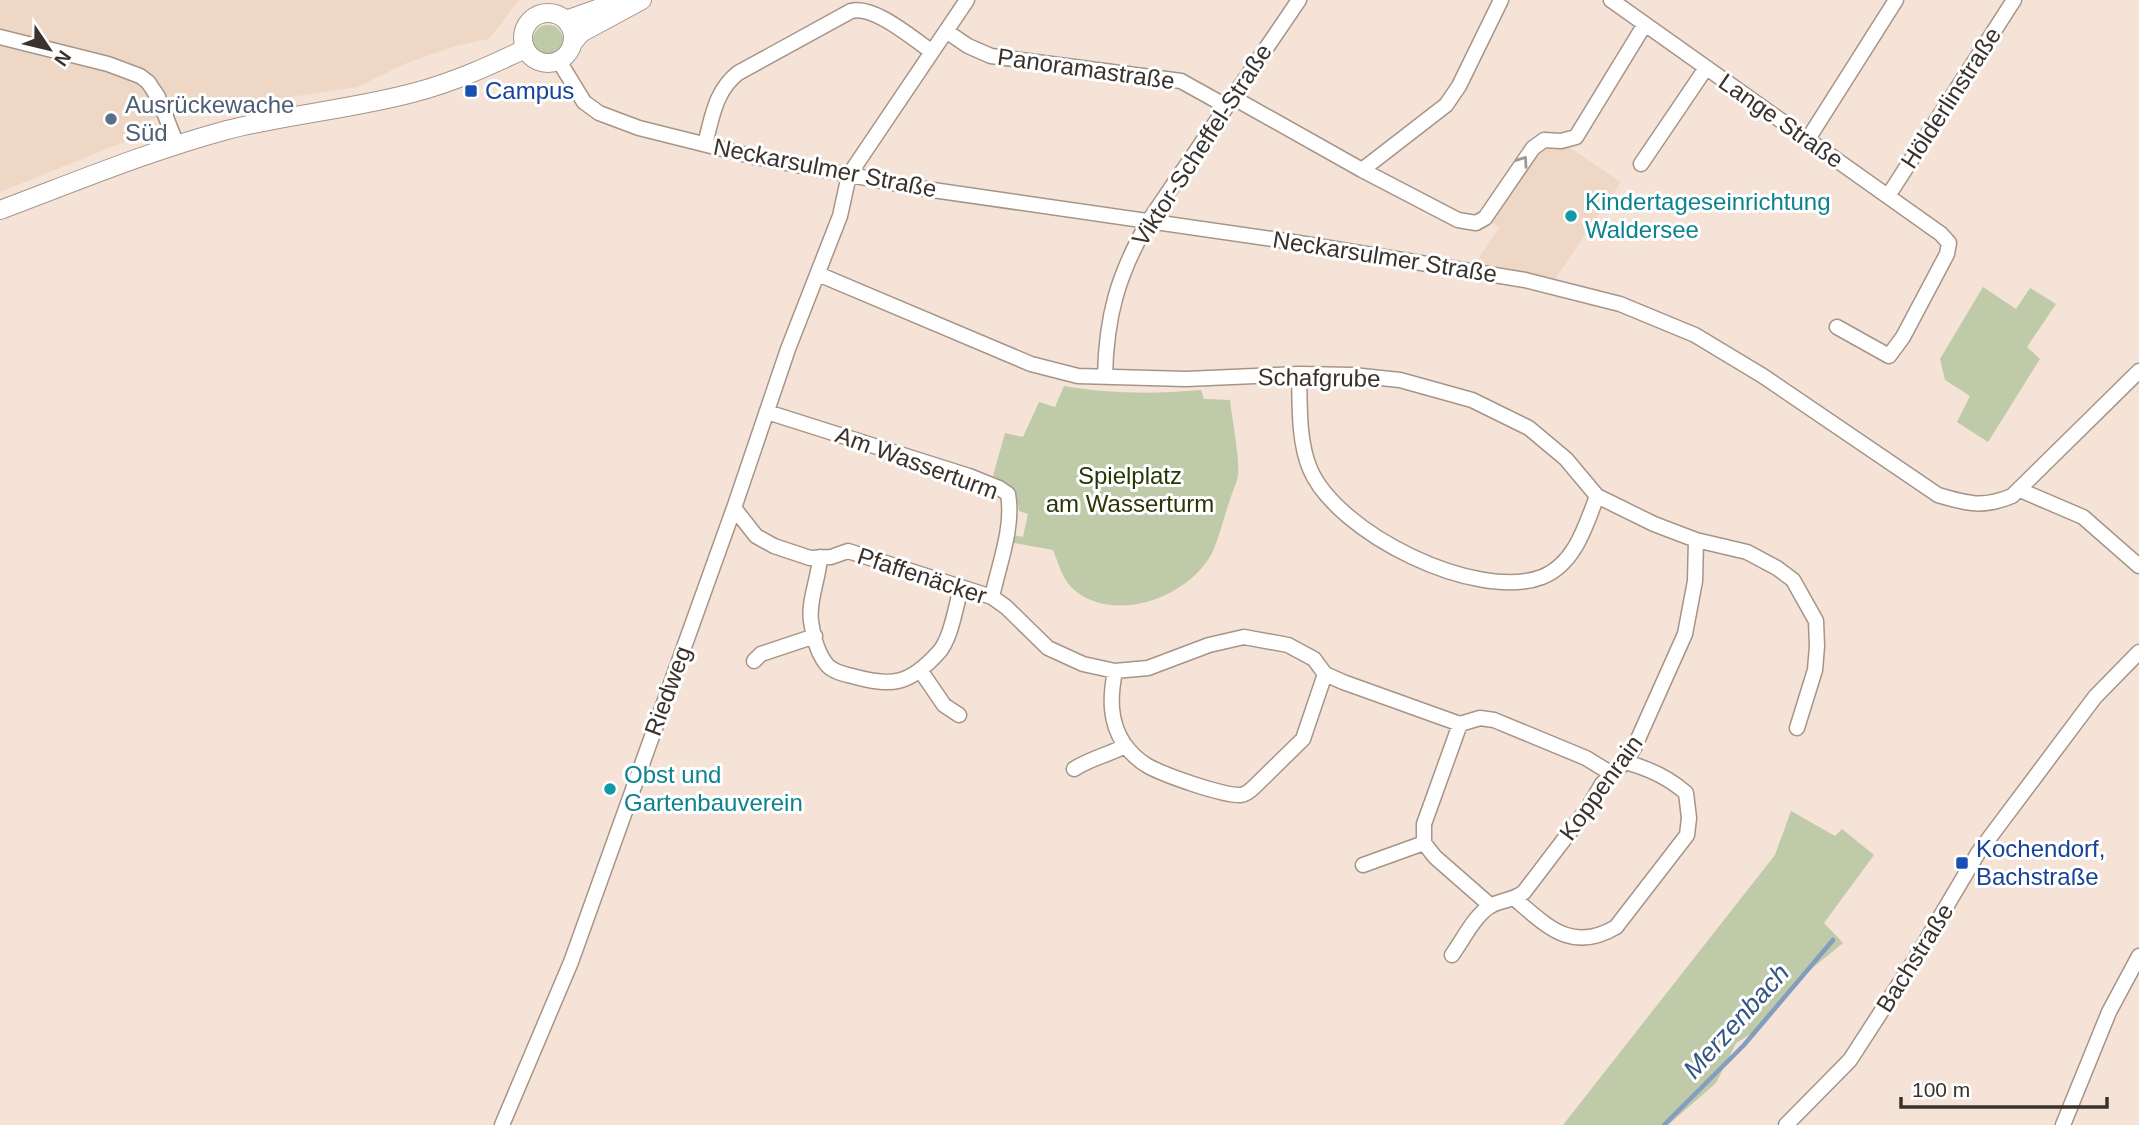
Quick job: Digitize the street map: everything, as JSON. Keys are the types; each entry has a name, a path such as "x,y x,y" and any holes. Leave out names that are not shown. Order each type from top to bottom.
{"street":[{"path":"566,20 622,0"},
{"path":"572,44 571,29 566,20 551,13 544,13 532,19 524,29 523,43 532,58 542,63 559,61 565,57 581,33 642,0"},
{"path":"849,175 967,0"},
{"name":"Viktor-Scheffel-Straße","path":"1105,377 1106,334 1117,287 1132,250 1148,222 1299,0"},
{"path":"1362,170 1446,105 1459,86 1501,0"},
{"name":"Lange Straße","path":"1611,0 1941,234 1949,243 1948,254 1903,337 1889,356 1837,327"},
{"path":"1808,139 1896,0"},
{"name":"Hölderlinstraße","path":"1888,196 2014,0"},
{"path":"705,144 719,95 727,82 747,67 851,11 860,8 876,14 932,51"},
{"name":"Panoramastraße","path":"946,31 968,47 990,56 1181,81 1229,102 1458,220 1476,223 1485,218 1533,148 1544,140 1561,141 1576,137 1645,24"},
{"path":"0,37 107,64 140,76 154,90 177,145"},
{"path":"0,210 177,145 229,130 416,92 466,76 525,49"},
{"name":"Neckarsulmer Straße","path":"559,61 584,102 599,113 639,128 776,162 1001,201 1293,242 1516,279 1620,304 1695,335 1730,356 1938,495 1980,505 1998,502 2020,490 2139,371"},
{"path":"1641,164 1706,68"},
{"name":"Riedweg","path":"502,1125 571,962 734,508 788,349 840,216 849,175"},
{"name":"Schafgrube","path":"818,274 1031,364 1078,376 1186,379 1299,374 1352,375 1400,380 1472,400 1529,428 1566,459 1597,496 1654,524 1696,540 1747,552 1793,580 1816,621 1817,646 1815,670 1797,728"},
{"path":"1299,374 1301,429 1310,468 1327,498 1348,517 1413,558 1455,573 1510,584 1543,577 1564,562 1577,544 1597,496"},
{"name":"Am Wasserturm","path":"767,412 969,477 1008,494 1010,507 1007,532 992,597"},
{"path":"2020,490 2083,517 2139,566"},
{"name":"Pfaffenäcker","path":"734,508 756,536 774,546 810,558 831,557 848,551 992,597 1048,648 1083,664 1115,671 1148,668 1209,645 1244,637 1288,645 1314,659 1325,674 1460,724 1480,718 1494,720 1586,758 1612,774"},
{"name":"Koppenrain","path":"1515,899 1532,882 1588,808 1602,784 1625,762 1637,742 1685,634 1695,581 1696,540"},
{"path":"820,557 820,576 810,606 820,654 829,667 838,672 879,684 901,681 920,670 940,652 961,588"},
{"path":"754,661 761,654 815,636"},
{"name":"Bachstraße","path":"1786,1125 1850,1060 1914,961 1978,853 2095,697 2139,652"},
{"path":"920,670 944,705 959,715"},
{"path":"1115,671 1111,693 1113,718 1125,747 1150,767 1217,791 1239,795 1245,794 1303,739 1325,674"},
{"path":"1460,724 1424,824 1424,843 1435,857 1491,906"},
{"path":"1074,769 1089,760 1125,747"},
{"path":"1452,955 1477,920 1491,906 1515,899 1553,931 1580,940 1604,935 1616,927 1687,835 1689,818 1686,793 1679,786 1643,767 1625,762"},
{"path":"1363,865 1424,843"},
{"path":"2063,1125 2109,1012 2139,956"}],"shaded area":[{"path":"0,0 519,0 489,39 455,46 407,63 357,87 213,111 194,108 147,121 124,142 0,192"},
{"path":"1548,140 1560,141 1621,182 1550,287 1470,271 1499,228 1491,222"}],"green space":[{"path":"548,25 554,26 562,34 562,46 554,54 548,55 542,54 534,46 533,40 534,34 542,26"},
{"path":"1983,287 2016,309 2030,288 2056,304 2027,347 2040,359 1988,442 1957,422 1970,396 1945,380 1940,359"},
{"name":"Spielplatz am Wasserturm","path":"1064,386 1133,393 1201,390 1204,399 1230,400 1238,459 1237,481 1213,551 1187,582 1170,593 1129,605 1108,605 1089,599 1069,584 1053,550 1014,543 1013,535 1023,537 1028,514 1019,511 1012,489 993,476 1005,433 1023,437 1039,402 1055,407"},
{"path":"1791,811 1835,836 1842,829 1874,855 1824,923 1843,943 1799,979 1759,1029 1736,1043 1716,1083 1668,1125 1563,1125 1775,855"}],"waterway":[{"name":"Merzenbach","path":"1664,1125 1744,1045 1833,940"}],"place":[{"name":"Campus","path":"471,91"},
{"name":"Ausrückewache Süd","path":"111,119"},
{"name":"Kindertageseinrichtung Waldersee","path":"1571,216"},
{"name":"Obst und Gartenbauverein","path":"610,789"},
{"name":"Kochendorf, Bachstraße","path":"1962,863"}]}
